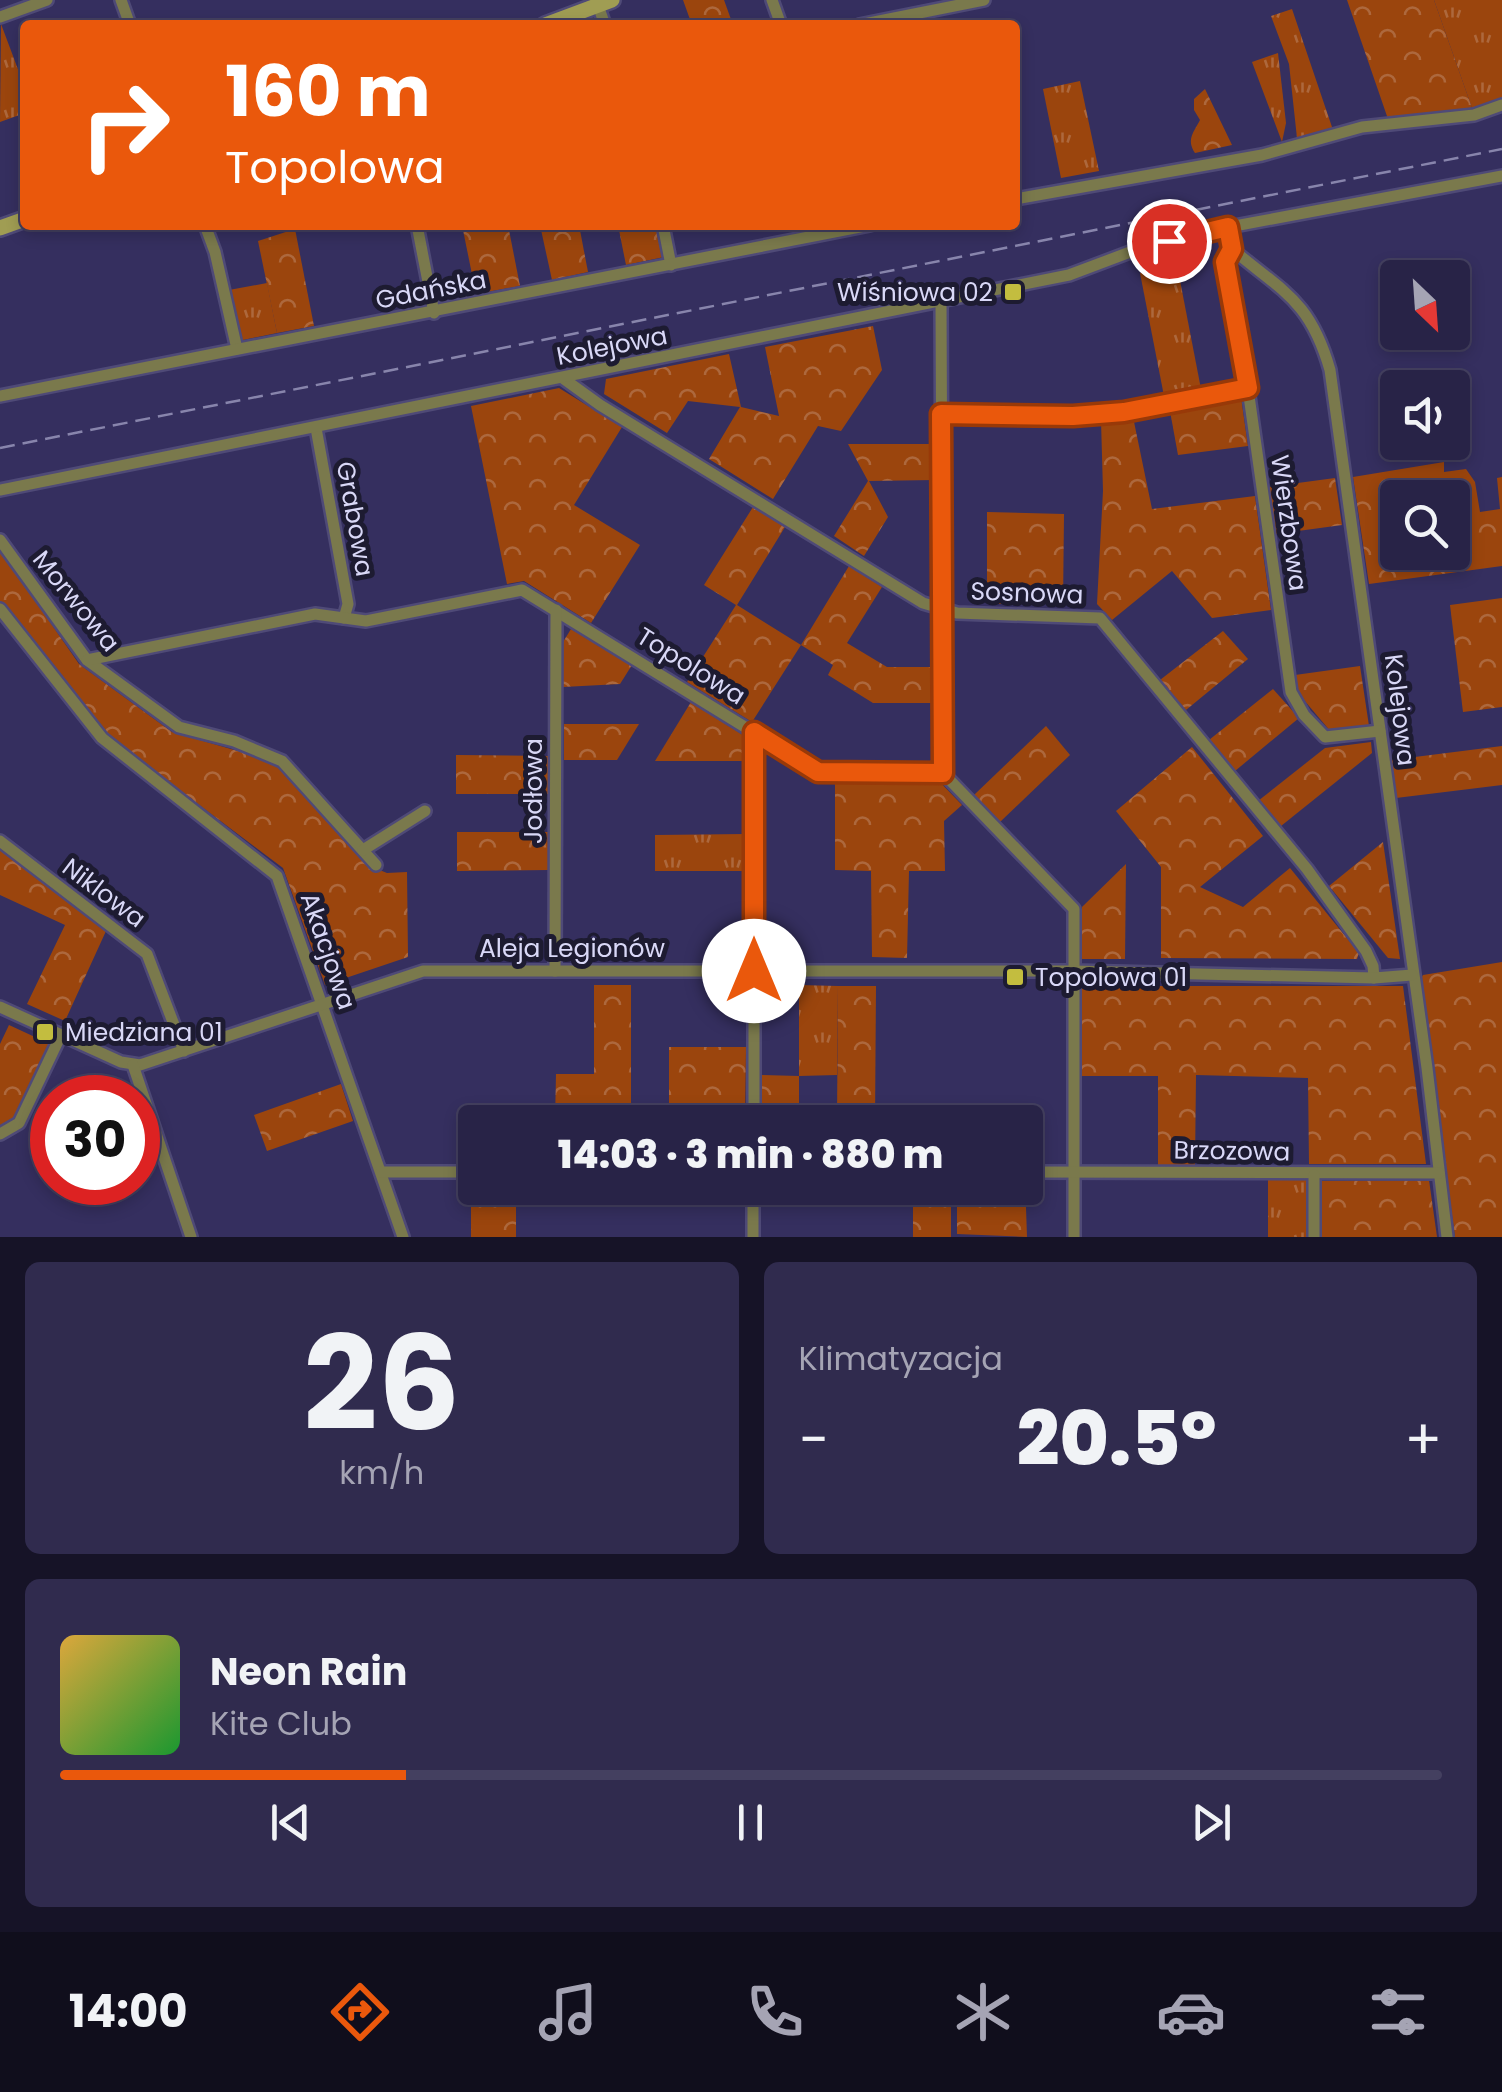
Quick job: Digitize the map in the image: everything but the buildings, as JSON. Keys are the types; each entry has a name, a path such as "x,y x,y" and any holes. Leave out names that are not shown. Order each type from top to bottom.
{"street":[{"path":"0,17 47,0"},
{"path":"884,20 984,0"},
{"path":"557,20 602,2"},
{"path":"1020,197 1238,160 1362,127 1462,117 1502,105"},
{"name":"Kolejowa","path":"0,490 1069,276 1138,250 1228,227 1502,176"},
{"path":"1228,227 1232,249"},
{"path":"208,230 236,349"},
{"path":"417,230 434,313"},
{"path":"664,230 670,266"},
{"name":"Gdańska","path":"0,396 670,266 823,230"},
{"name":"Kolejowa","path":"1232,249 1274,280 1298,304 1316,327 1324,348 1427,1068 1447,1237"},
{"name":"Wierzbowa","path":"1232,249 1225,262 1248,388 1290,692 1325,738 1380,731"},
{"path":"941,301 943,773 1074,908 1074,1237"},
{"name":"Sosnowa","path":"564,379 696,465 923,603 942,610 1100,618 1307,870 1366,951 1374,978"},
{"path":"941,414 1073,416 1124,412 1248,388"},
{"name":"Grabowa","path":"316,428 348,604 344,618"},
{"name":"Morwowa","path":"0,540 87,660 180,727 234,741 282,760 376,865"},
{"name":"Topolowa","path":"87,660 315,614 366,621 522,590 818,772 943,773"},
{"name":"Akacjowa","path":"0,610 102,738 278,876 403,1237"},
{"name":"Jodłowa","path":"555,971 556,610"},
{"path":"754,732 754,1105"},
{"path":"363,850 426,811"},
{"name":"Niklowa","path":"0,841 147,954 184,1051"},
{"name":"Aleja Legionów","path":"133,1065 146,1064 423,971 1073,971 1412,976"},
{"path":"0,1006 133,1065 191,1237"},
{"path":"0,1134 19,1123 62,1035"},
{"path":"381,1172 458,1172"},
{"name":"Brzozowa","path":"1043,1172 1439,1173"},
{"path":"1314,1174 1314,1237"},
{"path":"753,1237 754,1205"}],"green space":[{"path":"683,0 724,0 731,20 690,20"},
{"path":"1347,0 1434,0 1472,108 1388,119"},
{"path":"1434,0 1502,0 1502,99 1472,108"},
{"path":"1292,9 1333,130 1297,138 1289,64 1271,16"},
{"path":"1,24 20,75 20,115 0,122"},
{"path":"1278,53 1286,123 1282,142 1252,62"},
{"path":"1080,81 1099,171 1061,178 1043,89"},
{"path":"1205,89 1232,145 1195,153 1191,140 1200,120 1194,110 1194,99"},
{"path":"295,230 314,326 277,333 258,241"},
{"path":"463,230 509,230 520,286 476,294"},
{"path":"541,230 580,230 588,272 552,280"},
{"path":"619,230 658,230 664,257 626,265"},
{"path":"1177,265 1201,389 1164,396 1140,273"},
{"path":"267,283 277,333 238,341 229,290"},
{"path":"873,326 882,370 841,431 818,426 773,499 709,459 740,407 688,401 667,433 604,394 606,379 729,354 741,407 779,416 765,347"},
{"path":"559,388 622,427 574,505 640,545 591,623 524,581 507,584 471,406"},
{"path":"1241,397 1248,446 1178,455 1170,411"},
{"path":"1133,417 1152,509 1255,496 1271,610 1212,618 1172,571 1112,620 1097,604 1103,491 1101,420"},
{"path":"848,444 934,444 934,480 869,481 888,517 864,556 834,536 868,481"},
{"path":"1444,462 1444,472 1466,469 1475,482 1480,512 1500,509 1497,478 1502,477 1502,566 1369,584 1353,477"},
{"path":"1335,478 1342,525 1276,534 1269,487"},
{"path":"753,507 785,527 737,605 801,645 752,722 687,682 736,605 704,585"},
{"path":"987,512 1064,514 1063,604 987,604"},
{"path":"0,550 79,664 172,732 279,763 367,865 387,873 407,872 408,957 325,985 283,868 105,734 0,603"},
{"path":"849,566 882,587 847,643 887,667 933,667 933,703 873,703 828,675 833,665 801,645"},
{"path":"1502,598 1502,707 1463,712 1450,605"},
{"path":"571,629 632,665 620,684 563,687 563,642"},
{"path":"1223,631 1248,659 1186,710 1160,680"},
{"path":"1360,666 1369,726 1331,732 1298,693 1295,675"},
{"path":"1273,689 1299,718 1235,771 1209,740"},
{"path":"691,702 746,737 746,761 655,761"},
{"path":"564,724 639,724 617,760 564,760"},
{"path":"1046,726 1070,755 1000,822 974,795"},
{"path":"1371,742 1372,753 1281,826 1258,801 1325,748"},
{"path":"1502,746 1502,785 1396,798 1391,760"},
{"path":"1192,747 1263,836 1200,887 1243,907 1290,868 1359,953 1357,959 1161,958 1161,867 1116,811"},
{"path":"456,755 548,756 548,794 456,794"},
{"path":"937,779 962,805 944,821 945,871 909,871 907,958 872,957 871,871 835,870 835,780"},
{"path":"457,832 548,832 548,870 457,871"},
{"path":"746,834 746,871 655,871 655,835"},
{"path":"1383,842 1400,959 1388,958 1329,886"},
{"path":"0,850 106,931 65,1021 27,1004 65,925 0,895"},
{"path":"1126,864 1125,959 1082,959 1082,907"},
{"path":"1502,962 1502,1237 1455,1237 1420,980 1423,975"},
{"path":"594,985 631,985 631,1105 555,1105 556,1074 594,1074"},
{"path":"799,985 838,986 837,1075 799,1076"},
{"path":"838,986 876,986 875,1105 837,1105"},
{"path":"1081,986 1403,986 1426,1164 1309,1164 1308,1078 1196,1075 1195,1165 1158,1166 1158,1076 1082,1076"},
{"path":"9,1025 50,1044 35,1075 30,1075 30,1086 13,1121 0,1125 0,1044"},
{"path":"669,1047 746,1047 745,1105 669,1105"},
{"path":"761,1075 799,1076 799,1105 761,1105"},
{"path":"341,1084 353,1121 267,1151 254,1115"},
{"path":"1306,1179 1306,1237 1268,1237 1268,1180"},
{"path":"1429,1180 1437,1237 1321,1237 1321,1181"},
{"path":"471,1205 516,1205 516,1237 471,1237"},
{"path":"913,1205 951,1205 951,1237 913,1237"},
{"path":"957,1205 1026,1205 1027,1237 957,1234"}],"railway":[{"path":"0,448 1502,149"}],"place":[{"name":"Wiśniowa 02","path":"1013,292"},
{"name":"Topolowa 01","path":"1015,977"},
{"name":"Miedziana 01","path":"45,1032"}],"route":[{"path":"754,971 754,732 818,772 943,773 941,414 1073,416 1124,412 1248,388 1225,262 1232,249 1228,227 1169,241"}]}
